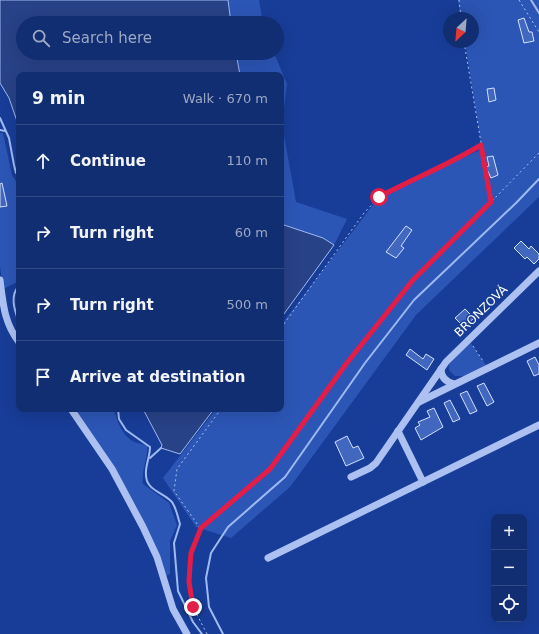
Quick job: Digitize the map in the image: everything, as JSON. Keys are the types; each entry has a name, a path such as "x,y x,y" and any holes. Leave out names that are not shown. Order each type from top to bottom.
{"street":[{"name":"BRONZOVÁ","path":"350,477 374,464 454,352 539,271"},
{"path":"0,280 4,312 8,325 16,337"},
{"name":"BRONZOVÁ","path":"418,402 539,343"},
{"path":"441,369 443,378 454,384"},
{"path":"72,412 112,470 143,527 156,557 173,609 188,634"},
{"path":"268,558 539,425"},
{"path":"398,431 423,482"}],"path":[{"path":"459,0 460,12"},
{"path":"519,0 539,32"},
{"path":"465,48 491,202"},
{"path":"284,324 364,213 379,197 415,178 454,161 481,145"},
{"path":"207,634 193,607 189,582 191,553 201,528 270,469 346,364 413,280 539,153"},
{"path":"470,342 486,365"},
{"path":"201,528 174,491 177,469 219,412"}],"shaded area":[{"path":"0,0 228,0 230,16 16,16 16,60 237,60 239,72 16,72 16,118 9,98 0,83"},
{"path":"228,0 259,0 262,16 230,16"},
{"path":"458,0 539,0 539,197 416,315 290,487 231,538 196,527 163,478 214,412 284,412 284,321 379,197 482,149 466,48 479,48 479,12 460,12"},
{"path":"237,60 277,60 282,72 239,72"},
{"path":"284,77 287,84 284,108"},
{"path":"0,133 3,133 12,175 16,181 16,282 3,289 0,266"},
{"path":"284,135 296,202 347,219 334,245 323,238 284,225"},
{"path":"284,225 323,238 334,245 284,314"},
{"path":"470,342 486,365 464,376 455,376 449,370 449,365"},
{"path":"75,412 115,412 124,433 132,441 147,446 143,484 169,503 177,525 170,541 170,574 164,577 159,556"},
{"path":"145,412 212,412 180,454 161,448 162,445"}],"building":[{"path":"524,18 529,32 532,32 534,41 524,43 518,20"},
{"path":"494,88 496,100 489,102 487,89"},
{"path":"493,156 498,175 491,178 486,167 489,166 487,157"},
{"path":"2,183 7,206 0,207 0,184"},
{"path":"406,226 412,230 401,246 404,248 396,258 386,252"},
{"path":"521,241 529,249 531,246 539,254 539,259 534,264 527,257 525,259 514,248"},
{"path":"465,309 474,318 464,327 455,318"},
{"path":"410,349 423,359 426,354 434,359 427,370 406,355"},
{"path":"535,357 539,365 539,374 534,376 527,361"},
{"path":"484,383 494,402 487,406 477,386"},
{"path":"467,391 477,411 470,414 460,394"},
{"path":"450,400 460,419 453,422 444,403"},
{"path":"434,408 443,427 421,440 415,428 420,425 418,422 430,417 427,411"},
{"path":"347,436 353,448 358,446 364,458 346,466 335,442"}],"waterway":[{"path":"531,0 539,13"},
{"path":"0,118 9,138 16,173"},
{"path":"0,130 5,131"},
{"path":"223,634 209,607 206,578 211,553 228,527 285,477 365,363 414,300 516,203 539,179"},
{"path":"16,290 14,294 16,312"},
{"path":"118,412 119,419 126,430 150,447 146,472 149,484 171,501 176,509 180,524 174,543 178,591 193,622 202,634"},
{"path":"150,458 161,448"}],"route":[{"path":"193,607 189,582 191,553 201,528 270,469 346,364 413,280 491,202 484,154 481,145 454,161 402,184 379,197"}]}
